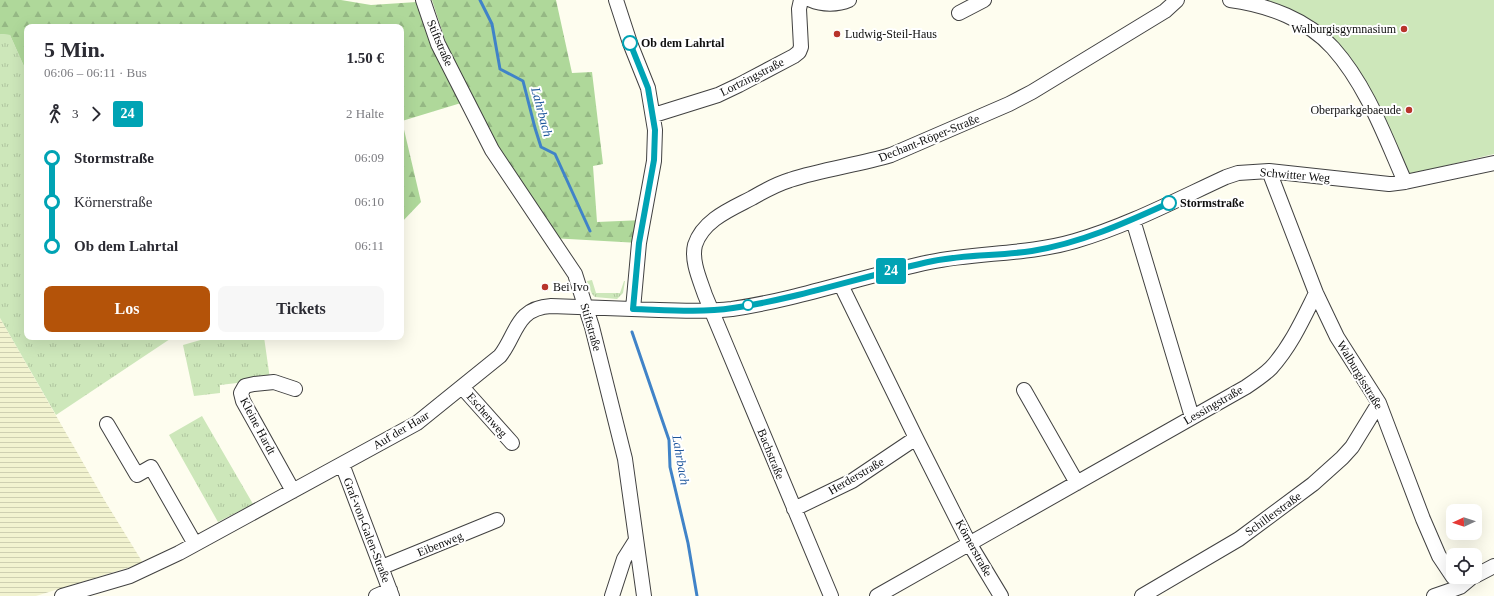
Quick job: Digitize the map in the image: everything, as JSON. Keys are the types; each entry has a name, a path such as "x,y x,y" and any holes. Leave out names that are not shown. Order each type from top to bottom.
{"street":[{"name":"Stiftstraße","path":"423,0 438,44 492,150 575,274 586,307 625,459 644,596"},
{"path":"616,0 630,43 648,88 654,115 655,130 654,160 639,243 633,309"},
{"name":"Lortzingstraße","path":"654,115 718,95 794,56 799,52 800,47 799,9 801,0"},
{"path":"811,0 828,4 849,0"},
{"path":"959,13 984,0"},
{"name":"Dechant-Röper-Straße","path":"712,311 705,295 694,255 695,245 701,233 718,216 773,186 789,180 891,155 1009,104 1032,92 1165,11 1177,0"},
{"path":"1230,0 1288,16 1313,31 1333,48 1362,91 1380,126 1405,182"},
{"name":"Schwitter Weg","path":"586,307 712,311 800,295 909,266 938,260 1032,251 1068,243 1099,233 1133,220 1226,177 1243,173 1269,171 1388,184 1405,182 1494,163"},
{"name":"Walburgisstraße","path":"1269,171 1316,293 1337,337 1379,403 1423,519 1439,556 1446,566"},
{"path":"1133,220 1192,417"},
{"name":"Körnerstraße","path":"841,284 969,543 1001,596"},
{"name":"Lessingstraße","path":"877,596 1246,387 1270,368 1281,356 1316,293"},
{"name":"Auf der Haar","path":"62,596 130,576 150,568 417,423 500,356 509,344 520,320 531,311 543,306 586,307"},
{"name":"Bachstraße","path":"712,311 831,596"},
{"name":"Kleine Hardt","path":"293,491 243,401 241,393 245,386 274,382 295,389"},
{"name":"Eschenweg","path":"462,387 512,443"},
{"path":"1024,390 1077,483"},
{"name":"Schillerstraße","path":"1142,596 1239,539 1313,484 1352,447 1379,403"},
{"path":"107,424 137,475 152,467 195,544"},
{"name":"Herderstraße","path":"794,509 852,481 916,438"},
{"name":"Graf-von-Galen-Straße","path":"342,464 391,593"},
{"name":"Eibenweg","path":"382,568 497,520"},
{"path":"612,596 624,559 636,540"},
{"path":"1482,572 1494,566"},
{"path":"1434,596 1458,584"},
{"path":"376,596 391,593"}],"green space":[{"path":"0,0 341,0 371,5 417,2 431,46 461,103 404,120 404,24 24,24 24,66 10,35 0,34"},
{"path":"432,0 556,0 572,73 592,72 603,164 593,166 597,222 643,220 639,243 551,238 469,104 446,43"},
{"path":"1256,0 1494,0 1494,154 1407,175 1339,46"},
{"path":"0,34 10,35 24,66 24,340 168,340 56,415 0,318"},
{"path":"404,130 421,202 404,220"},
{"path":"592,280 596,293 620,293 625,281 623,293 617,299 595,297 592,294 587,281"},
{"path":"0,318 105,501 143,563 36,596 0,596"},
{"path":"200,340 264,340 270,379 220,385 220,393 194,396 183,345"},
{"path":"202,416 253,504 218,522 169,435"}],"waterway":[{"name":"Lahrbach","path":"480,0 492,24 500,69 523,81 541,147 555,154 590,231"},
{"name":"Lahrbach","path":"632,332 669,440 670,467 688,543 697,596"}],"bus line":[{"name":"24","path":"630,43 648,88 654,115 655,130 654,160 639,243 633,309 712,311 733,308 800,295 909,266 938,260 1032,251 1074,242 1119,226 1169,203"}],"place":[{"name":"Walburgisgymnasium","path":"1404,29"},
{"name":"Ludwig-Steil-Haus","path":"837,34"},
{"name":"Ob dem Lahrtal","path":"630,43"},
{"name":"Oberparkgebaeude","path":"1409,110"},
{"name":"Stormstraße","path":"1169,203"},
{"name":"Bei Ivo","path":"545,287"}]}
